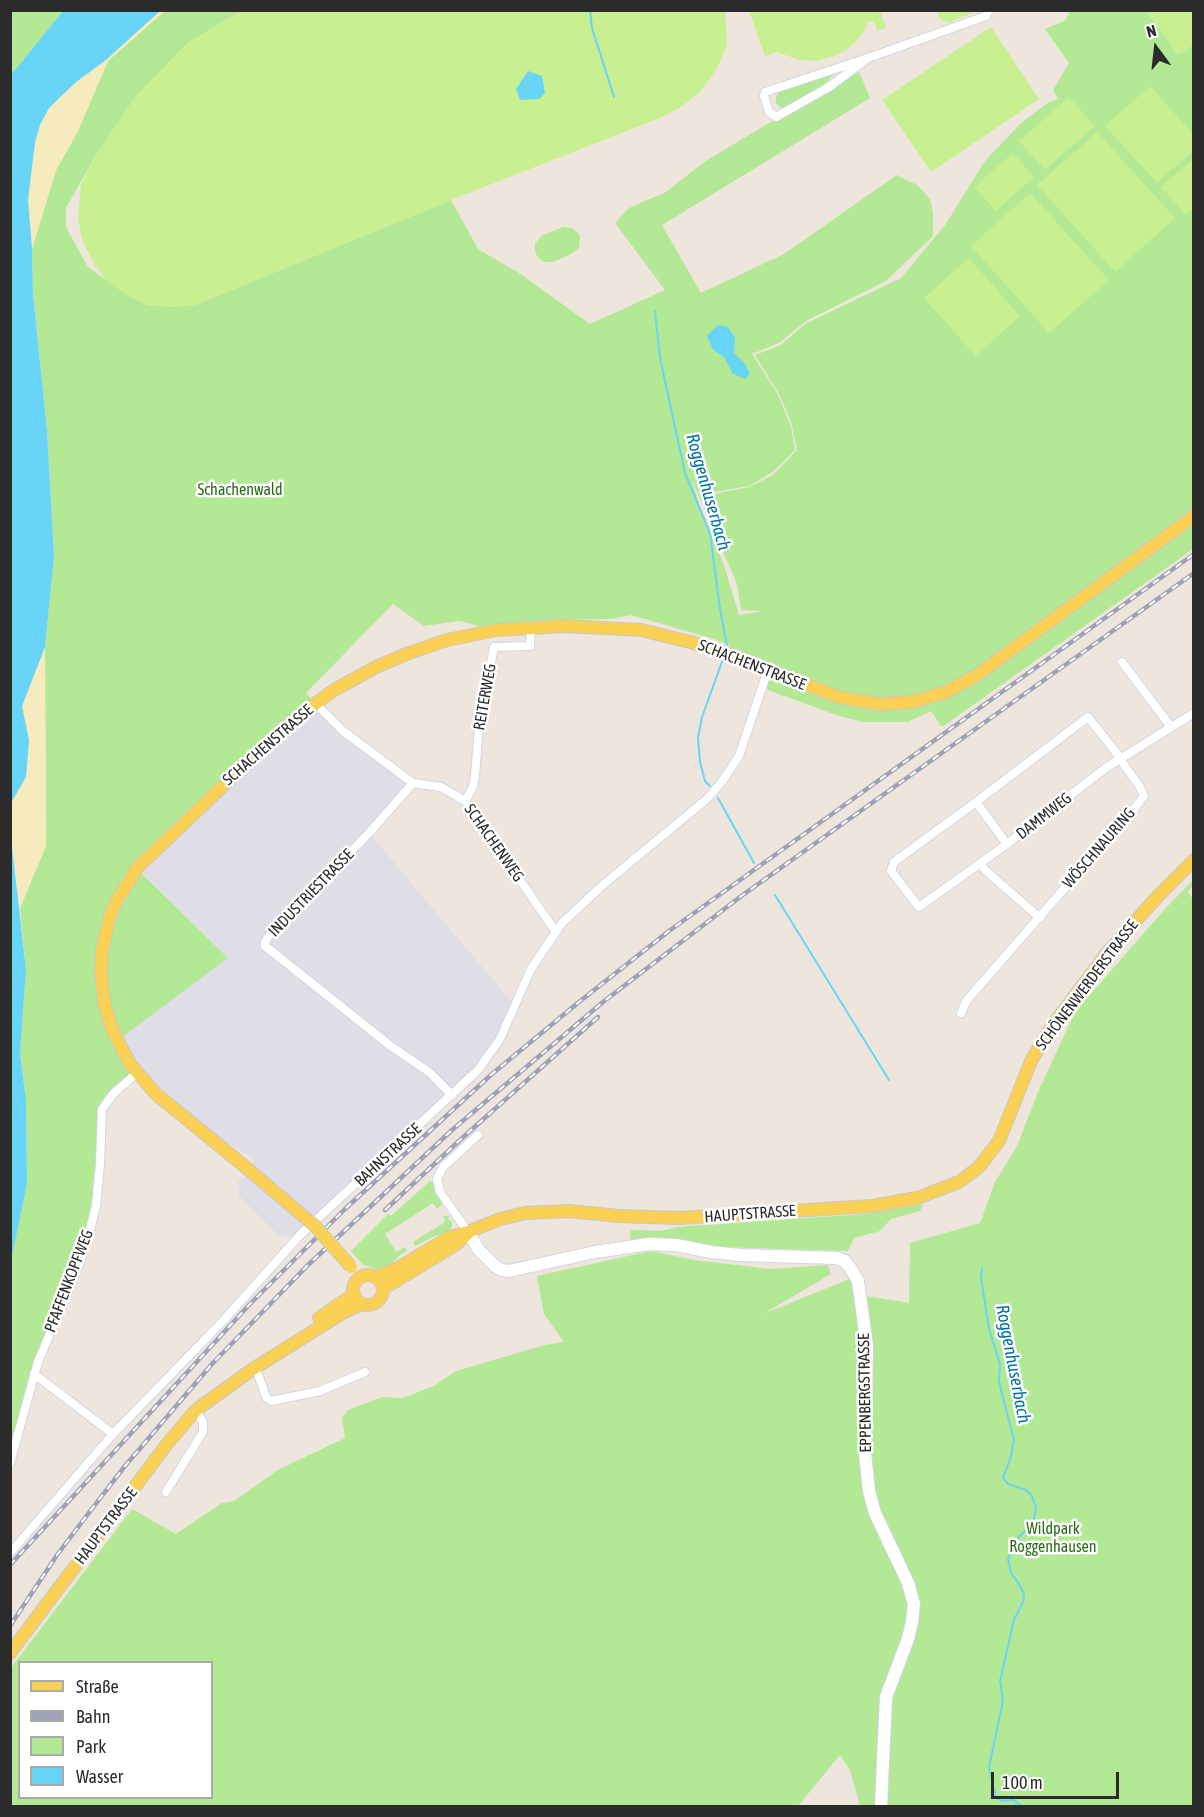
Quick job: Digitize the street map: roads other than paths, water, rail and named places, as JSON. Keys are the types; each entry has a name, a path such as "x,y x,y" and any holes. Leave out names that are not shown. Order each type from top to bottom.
{"main road":[{"name":"SCHACHENSTRASSE","path":"359,1278 315,1226 156,1094 121,1050 104,1002 101,972 102,950 110,916 137,868 287,725 315,703 354,679 409,653 471,634 531,626 641,630 694,643 825,693 864,703 900,704 925,699 946,692 1005,656 1194,516"},
{"name":"SCHÖNENWERDERSTRASSE","path":"1006,1127 1031,1060 1052,1026 1107,953 1194,860"},
{"name":"HAUPTSTRASSE","path":"376,1277 398,1268 450,1237 468,1233 500,1219 538,1211 680,1218 872,1206 902,1202 949,1186 968,1176 990,1155 1006,1127"},
{"name":"HAUPTSTRASSE","path":"384,1288 455,1245 468,1233"},
{"path":"368,1275 376,1277 384,1288 384,1293 379,1301 371,1306 362,1304 354,1294 355,1283 359,1278 368,1275"},
{"name":"HAUPTSTRASSE","path":"10,1653 167,1444 213,1391 231,1376 354,1294"},
{"name":"HAUPTSTRASSE","path":"201,1406 254,1369 335,1318 362,1304"}],"street":[{"path":"868,58 829,87 776,117 769,112 765,92 986,16 989,10"},
{"name":"REITERWEG","path":"465,801 473,787 479,725 494,647 530,646 531,626"},
{"path":"1122,662 1171,727"},
{"name":"BAHNSTRASSE","path":"10,1553 113,1434 221,1323 301,1234 478,1070 500,1040 531,969 556,932 574,911 604,884 708,798 730,770 742,746 768,670"},
{"path":"315,703 344,731 412,783"},
{"name":"DAMMWEG","path":"919,908 1120,759 1194,713"},
{"name":"WÖSCHNAURING","path":"919,908 891,871 894,862 1088,717 1140,787 1144,796 967,1000 961,1012"},
{"name":"SCHACHENWEG","path":"412,783 441,787 465,801 556,932"},
{"name":"INDUSTRIESTRASSE","path":"412,783 369,833 268,937 264,944 275,956 392,1047 429,1072 452,1095"},
{"path":"976,802 1006,844"},
{"path":"980,863 1040,918"},
{"name":"PFAFFENKOPFWEG","path":"10,1463 38,1362 80,1262 92,1222 100,1164 102,1109 114,1093 137,1073"},
{"path":"468,1233 440,1192 437,1179 443,1167 478,1135"},
{"name":"EPPENBERGSTRASSE","path":"468,1233 479,1250 496,1267 509,1271 595,1252 649,1244 676,1245 740,1255 836,1258 845,1262 851,1269 858,1281 867,1346 865,1453 867,1479 875,1513 908,1583 914,1605 908,1639 886,1697 881,1806"},
{"path":"254,1369 266,1397 271,1401 320,1391 365,1372"},
{"path":"34,1374 113,1434"},
{"path":"166,1492 203,1432 201,1406"}],"water":[{"path":"63,11 160,11 106,60 76,82 49,108 40,125 35,142 28,200 33,294 47,431 54,556 45,647 22,706 29,740 26,777 11,803 11,75"},
{"path":"528,71 542,76 545,93 539,99 520,100 516,89"},
{"path":"718,325 728,327 735,338 734,353 745,364 750,374 745,379 733,374 724,357 713,350 707,336"},
{"path":"11,838 26,970 20,1054 26,1100 27,1184 11,1261"}],"waterway":[{"name":"Roggenhuserbach","path":"590,10 592,28 614,97"},
{"name":"Roggenhuserbach","path":"655,311 660,358 685,473 710,533 727,645"},
{"name":"Roggenhuserbach","path":"710,786 705,781 700,762 698,738 702,717 723,659"},
{"name":"Roggenhuserbach","path":"718,798 754,863"},
{"name":"Roggenhuserbach","path":"775,895 889,1080"},
{"name":"Roggenhuserbach","path":"982,1268 981,1278 989,1329 1000,1364 999,1382 1014,1440 1003,1478 1008,1484 1026,1490 1032,1496 1036,1508 1034,1519 1019,1537 1008,1559 1011,1573 1024,1594 1023,1602 1014,1620 1000,1681 1003,1701 989,1767 996,1798 1003,1801 1013,1800 1022,1806"}],"railway":[{"path":"10,1565 249,1305 345,1209 492,1074 669,931 1194,554"},
{"path":"10,1626 57,1555 91,1510 125,1466 212,1364 307,1266 452,1130 603,1002 740,897 1194,573"},
{"path":"385,1210 598,1017"}],"park label":[{"name":"Schachenwald","path":"240,490"},
{"name":"Wildpark Roggenhausen","path":"1053,1538"}]}
